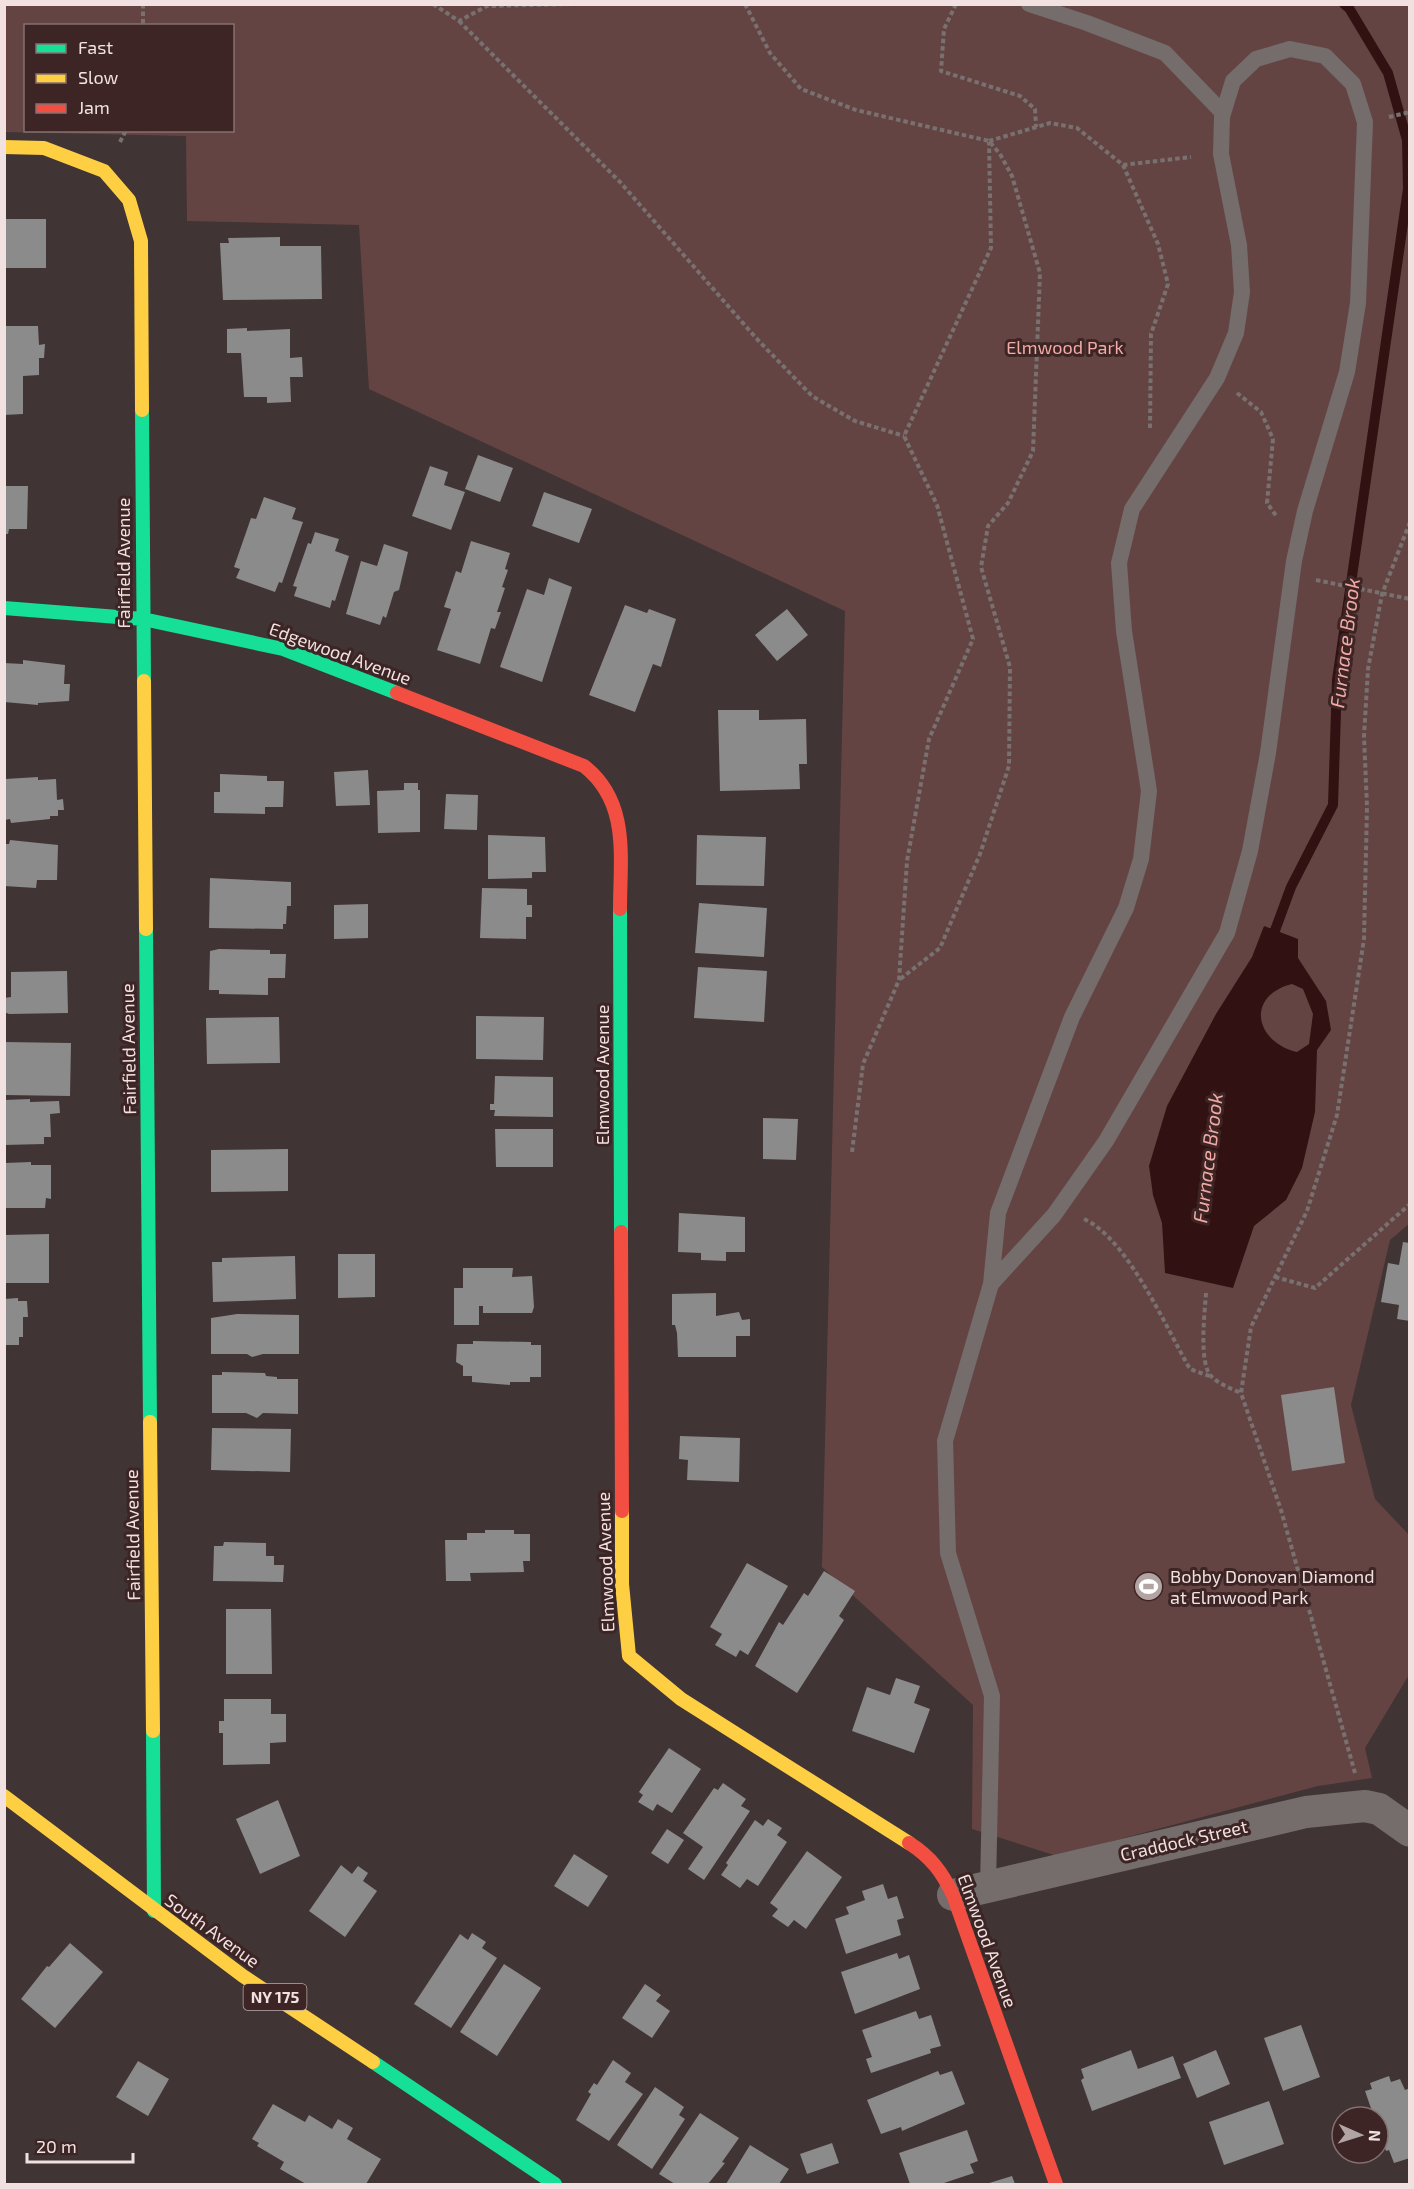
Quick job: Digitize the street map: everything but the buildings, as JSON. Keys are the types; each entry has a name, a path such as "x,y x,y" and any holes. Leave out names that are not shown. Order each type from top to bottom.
{"street":[{"name":"Fairfield Avenue","path":"4,147 44,148 104,171 129,200 141,241 154,1911"},
{"name":"Edgewood Avenue","path":"4,608 143,619 283,649 584,766 600,777 614,797 620,823"},
{"name":"Elmwood Avenue","path":"620,823 622,1584 629,1656 681,1699 926,1854 942,1870 953,1895 1056,2184"},
{"name":"South Avenue","path":"4,1796 243,1976 555,2184"},
{"name":"Craddock Street","path":"953,1895 1306,1812 1365,1806 1380,1809 1410,1831"}],"lane":[{"path":"1029,4 1165,52 1223,113"},
{"path":"988,1887 992,1696 948,1552 945,1441 991,1284 998,1213 1072,1017 1126,908 1141,859 1149,791 1124,631 1119,563 1132,509 1217,378 1236,333 1242,292 1239,245 1221,154 1223,113 1233,81 1256,60 1290,49 1325,56 1353,84 1365,122 1356,322 1347,372 1297,545 1268,753 1250,851 1227,933 1106,1141 1059,1208 991,1284"}],"path":[{"path":"143,4 143,24"},
{"path":"433,4 459,21 620,182 756,338 812,396 855,421 904,436 937,505 973,639 929,739 907,861 899,980 863,1064 852,1152"},
{"path":"459,21 487,6 573,4"},
{"path":"745,4 770,53 801,89 856,110 989,141 1050,123 1077,128 1123,165 1158,244 1168,284 1151,334 1150,482"},
{"path":"957,4 944,29 941,71 1020,96 1035,109 1036,127"},
{"path":"1387,117 1410,112"},
{"path":"904,436 991,248 989,141"},
{"path":"899,980 940,948 980,854 1010,766 1010,667 981,567 987,526 1008,503 1033,451 1040,273 1012,176 1000,154 989,141"},
{"path":"1123,165 1191,157"},
{"path":"1262,412 1273,439 1267,503"},
{"path":"1365,1806 1281,1510 1241,1394 1251,1327 1307,1211 1337,1115 1364,939 1367,807 1364,736 1368,669 1382,594 1410,522"},
{"path":"1324,581 1410,599"},
{"path":"1275,1277 1315,1288 1410,1204"},
{"path":"1059,1208 1092,1223 1125,1254 1190,1369 1212,1377 1241,1394"},
{"path":"1206,1293 1203,1337 1205,1359 1212,1377"}],"green space":[{"name":"Elmwood Park","path":"5,5 1409,5 1410,1223 1390,1240 1351,1405 1375,1499 1409,1535 1410,1673 1365,1748 1372,1778 1318,1786 1057,1856 972,1829 973,1705 822,1567 845,611 369,389 359,225 187,221 186,136 5,132"}],"water":[{"path":"1264,926 1298,939 1298,958 1326,1001 1331,1030 1317,1050 1315,1112 1302,1168 1286,1200 1254,1226 1233,1288 1165,1273 1162,1223 1153,1195 1149,1166 1167,1106 1216,1014 1252,957","holes":["1292,984 1303,989 1313,1014 1309,1044 1297,1052 1283,1047 1272,1039 1261,1019 1262,1008 1267,998 1277,990"]}],"waterway":[{"name":"Furnace Brook","path":"1270,944 1291,887 1333,805 1337,680 1408,189 1407,140 1388,73 1349,8 1344,4"}],"traffic: fast":[{"path":"142,410 144,681"},
{"path":"4,608 143,619 283,649 397,693"},
{"path":"620,909 621,1232"},
{"path":"146,929 150,1422"},
{"path":"153,1731 154,1911"},
{"path":"373,2062 555,2184"}],"traffic: slow":[{"path":"4,147 44,148 104,171 129,200 141,241 142,410"},
{"path":"144,681 146,929"},
{"path":"150,1422 153,1731"},
{"path":"622,1511 622,1584 629,1656 681,1699 909,1843"},
{"path":"4,1796 243,1976 373,2062"}],"traffic: jam":[{"path":"397,693 584,766 599,780 616,813 619,831 620,909"},
{"path":"621,1232 622,1511"},
{"path":"909,1843 935,1866 953,1895 1056,2184"}],"place":[{"name":"Bobby Donovan Diamond at Elmwood Park","path":"1149,1587"}]}
